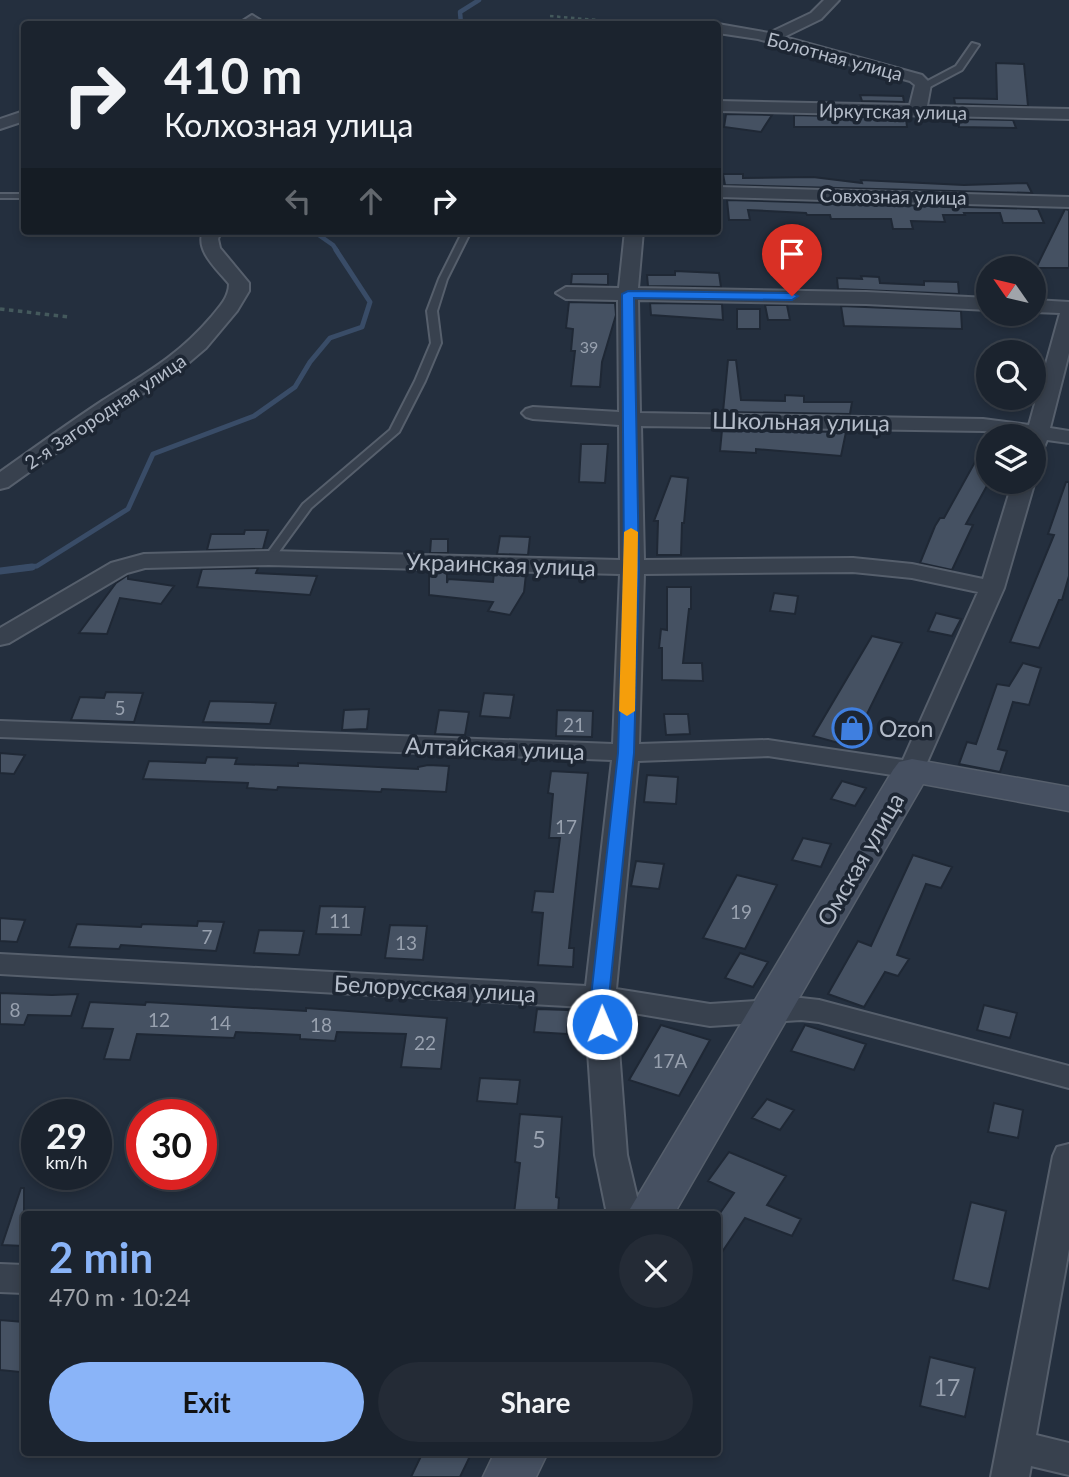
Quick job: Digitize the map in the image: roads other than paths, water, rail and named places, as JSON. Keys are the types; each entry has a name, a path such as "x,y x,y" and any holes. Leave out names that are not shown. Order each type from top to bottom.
{"street":[{"path":"770,38 810,19 826,9 832,0"},
{"name":"Болотная улица","path":"721,30 770,38 916,78 923,84 918,101 919,111"},
{"name":"Иркутская улица","path":"721,106 1069,114"},
{"path":"0,124 21,117"},
{"name":"Совхозная улица","path":"721,192 1069,202"},
{"name":"2-я Загородная улица","path":"0,482 109,406 172,367 207,335 230,307 239,291 239,283 211,249 210,235"},
{"path":"623,1211 611,1155 600,997 626,753 632,568 628,294 634,235"},
{"path":"566,293 854,298 976,303"},
{"path":"1046,307 1069,308"},
{"path":"1041,424 1069,315"},
{"name":"Школьная улица","path":"533,413 629,419 960,424 976,427"},
{"name":"Школьная улица","path":"1046,439 1069,437"},
{"name":"Омская улица","path":"652,1211 912,770 992,588 1020,494"},
{"name":"Украинская улица","path":"0,638 119,568 133,563 269,558 632,568 878,566 992,588"},
{"name":"Алтайская улица","path":"0,729 626,753 768,748 912,770 1069,799"},
{"name":"Белорусская улица","path":"0,964 600,997 710,1015 819,1011 1069,1077"},
{"path":"1069,1156 1012,1462 1069,1459"},
{"path":"0,1278 21,1279"},
{"path":"509,1477 520,1456"}],"lane":[{"path":"923,88 959,68 975,46"},
{"path":"0,196 21,196"},
{"path":"269,558 307,506 394,432 436,343 432,311 443,279 465,235"}],"waterway":[{"path":"461,21 460,12 479,0"},
{"path":"319,235 337,251"},
{"path":"19,568 37,566 128,509 153,454 254,416 295,387 310,362 330,338 362,327 370,302 336,250"},
{"path":"0,571 32,567"}],"place":[{"name":"Ozon","path":"852,728"}]}
